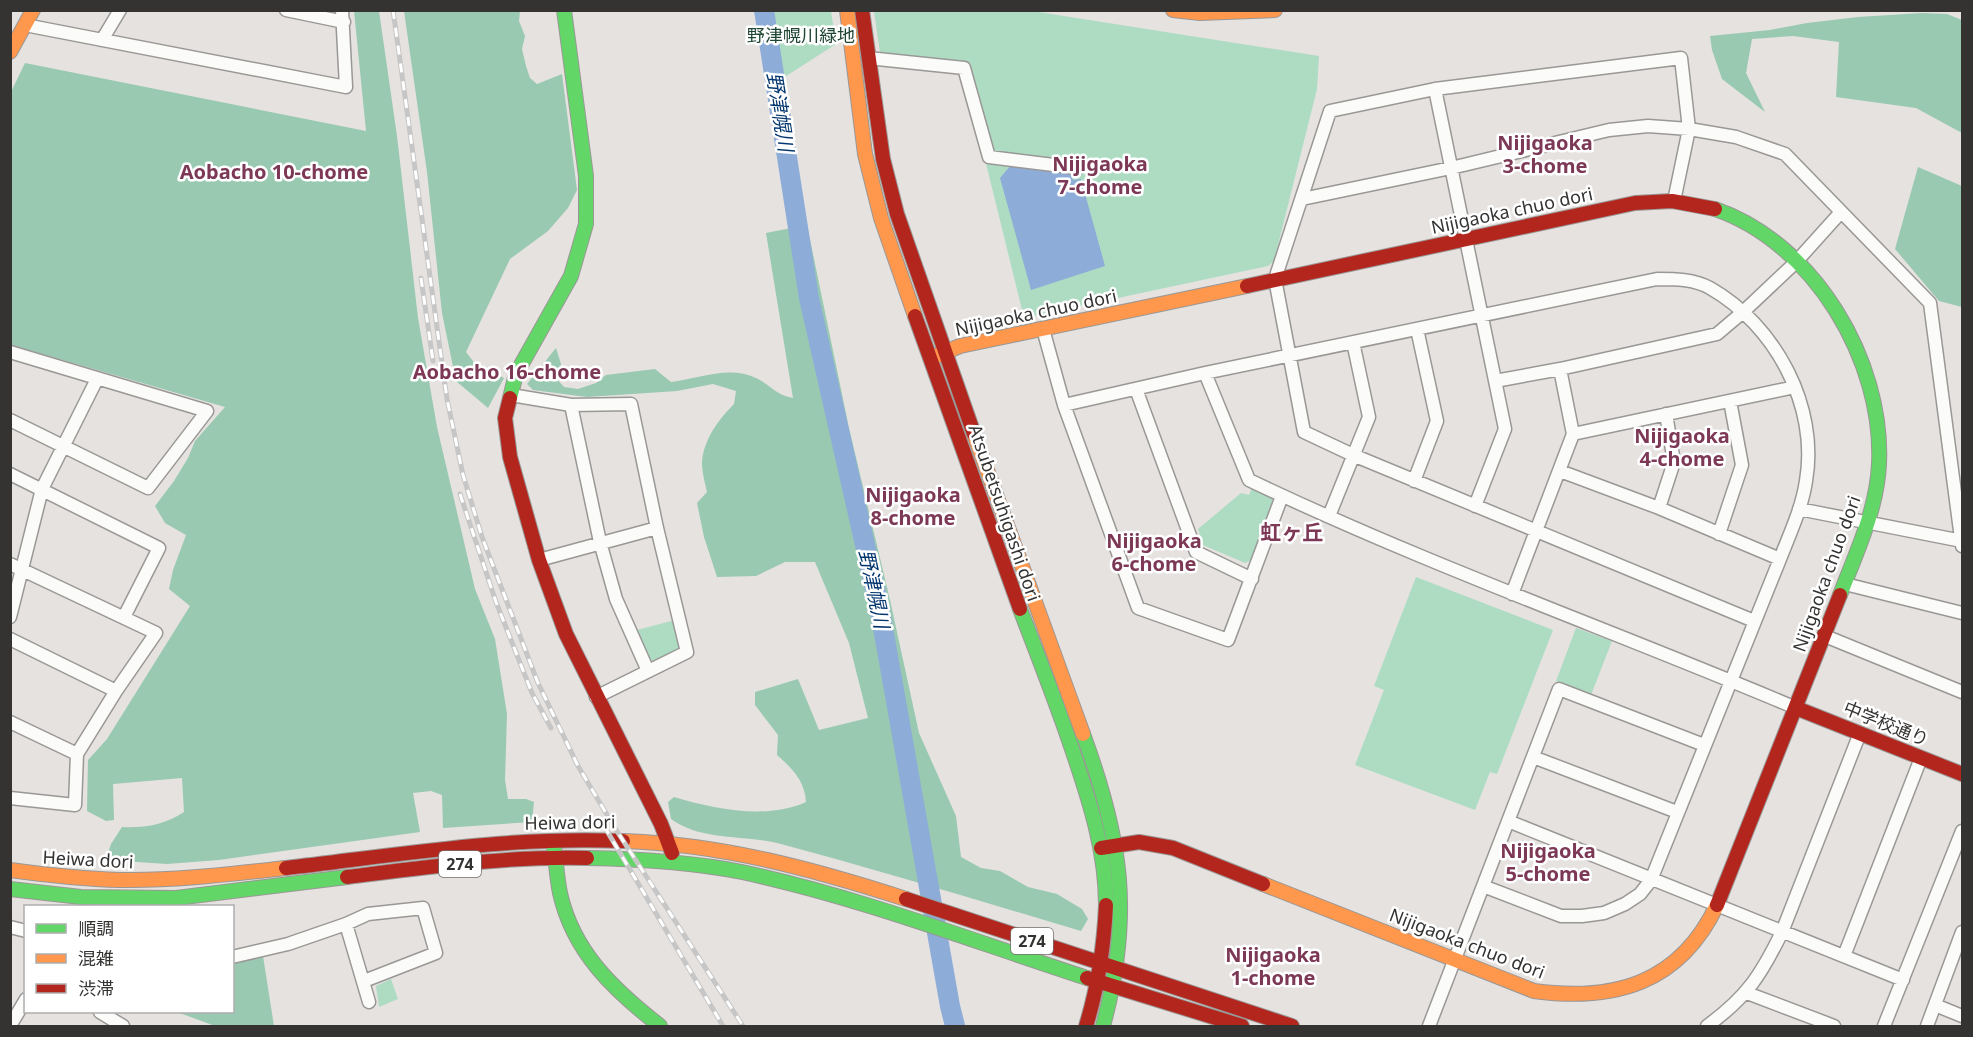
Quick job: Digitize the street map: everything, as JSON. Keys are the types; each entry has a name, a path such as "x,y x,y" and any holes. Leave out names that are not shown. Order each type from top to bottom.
{"main road":[{"path":"10,52 33,10"},
{"path":"564,10 586,176 586,224 570,276 516,374 505,418 510,457 538,560 566,634 661,824 676,862"},
{"name":"Atsubetsuhigashi dori","path":"847,10 865,154 881,218 1004,568 1058,708 1089,799 1101,848 1106,915 1097,981 1086,1026"},
{"name":"Atsubetsuhigashi dori","path":"862,10 883,159 894,203 944,352 1099,776 1116,844 1120,894 1115,968 1110,1005 1103,1026"},
{"path":"1173,10 1200,12 1275,10"},
{"name":"Nijigaoka chuo dori","path":"931,358 960,346 1275,279 1641,202 1674,201 1697,204 1735,216 1769,237 1796,262 1833,306 1859,355 1873,397 1879,465 1867,523 1825,636 1717,906 1688,950 1668,967 1619,991 1597,995 1564,996 1534,991 1173,848 1138,842 1101,848"},
{"path":"1058,708 1072,704"},
{"name":"中学校通り","path":"1796,708 1962,774"},
{"name":"Heiwa dori","path":"10,870 104,880 165,880 222,876 460,846 620,840 668,844 724,851 831,875 1115,968"},
{"path":"553,841 564,906 582,951 595,970 622,997 660,1026"},
{"name":"Heiwa dori","path":"10,889 81,897 176,898 442,865 556,857 676,862 741,872 791,884 905,918 1113,986"},
{"name":"274","path":"1115,968 1292,1026"},
{"name":"274","path":"1113,986 1242,1026"}],"street":[{"path":"102,40 120,10"},
{"path":"25,25 346,87 343,16 286,10"},
{"path":"868,58 964,68 988,157 1078,168"},
{"path":"1674,201 1689,129 1681,58 1436,89 1330,111 1275,279 1304,432 1475,507 1754,621"},
{"path":"1436,89 1505,429 1475,507"},
{"path":"1302,199 1451,168 1609,130 1648,126 1689,129 1736,137 1785,154 1930,303 1962,546"},
{"path":"1495,381 1716,334 1796,262 1841,212"},
{"path":"1064,405 1657,279 1683,279 1709,287 1743,312 1771,343 1785,365 1806,419 1807,480 1799,509 1780,559 1651,880 1640,894 1625,904 1604,913 1582,916 1561,916 1484,886"},
{"path":"1042,329 1064,405 1138,608 1228,640 1282,496"},
{"path":"1414,481 1437,421 1417,329"},
{"path":"1329,516 1369,417 1353,342"},
{"path":"10,352 207,411 148,488 10,420"},
{"path":"1512,594 1573,434 1560,369"},
{"path":"1205,374 1249,480 1512,594 1796,708"},
{"path":"10,617 16,567 42,489 97,379"},
{"path":"1573,434 1795,387"},
{"path":"1136,389 1196,552 1252,579"},
{"path":"510,394 571,405 632,404 657,528 687,652 596,697"},
{"path":"1719,534 1742,465 1730,401"},
{"path":"571,405 600,542 616,599 648,671"},
{"path":"1659,508 1674,462 1665,414"},
{"path":"1560,471 1659,508 1780,559"},
{"path":"10,474 159,548 124,617"},
{"path":"1799,509 1962,541"},
{"path":"538,560 657,528"},
{"path":"10,798 75,805 77,754 156,633 16,567"},
{"path":"1845,584 1962,613"},
{"path":"1825,636 1962,692"},
{"path":"10,639 116,691"},
{"path":"1429,1026 1559,689 1704,745"},
{"path":"10,722 77,754"},
{"path":"1707,1026 1747,993 1768,962 1782,932 1860,733"},
{"path":"1533,757 1677,812"},
{"path":"1844,956 1921,758"},
{"path":"1508,822 1903,980"},
{"path":"1884,1026 1962,831"},
{"path":"234,957 288,944 368,914 423,908 436,953 364,981"},
{"path":"346,924 369,1002"},
{"path":"1927,1026 1962,934"},
{"path":"1747,993 1834,1026"},
{"path":"10,1026 24,1002"},
{"path":"1935,1005 1962,1016"},
{"path":"103,1013 123,1026"}],"green space":[{"path":"354,11 379,11 397,136 418,318 437,427 475,589 495,639 507,714 505,780 508,799 526,799 534,802 532,822 443,828 442,795 431,791 413,793 420,832 219,860 167,864 106,860 111,844 122,827 154,825 184,812 182,778 113,784 114,820 106,821 87,811 88,760 107,739 190,606 169,589 173,570 186,535 165,523 155,506 174,481 195,441 225,407 11,345 11,92 25,63 366,131"},
{"path":"404,11 520,11 519,21 525,36 522,49 530,78 537,84 562,74 577,190 568,208 548,231 510,259 466,352 476,365 504,378 488,408 456,381 442,313 427,172"},
{"name":"野津幌川緑地","path":"771,11 831,11 836,44 780,80"},
{"path":"874,11 1032,11 1319,56 1317,89 1274,261 1268,266 1024,318 980,139 986,136 970,63 880,53"},
{"path":"1922,13 1947,14 1962,20 1962,133 1916,108 1836,97 1839,42 1793,36 1752,39 1746,73 1765,112 1722,79 1712,50 1710,36 1858,17"},
{"path":"1918,167 1962,186 1962,307 1939,301 1895,249"},
{"path":"807,225 849,428 919,733 956,816 961,857 981,868 1000,871 1028,887 1057,894 1082,909 1088,919 1081,931 781,844 696,831 671,819 668,802 674,797 740,811 775,810 806,802 797,776 777,755 778,735 755,705 755,692 798,679 819,730 868,718 849,643 815,562 785,562 756,576 717,577 704,537 697,503 707,492 702,463 705,446 718,423 734,404 736,391 713,384 677,391 587,397 533,390 527,384 556,348 561,364 556,378 564,387 578,389 596,383 606,375 655,369 671,382 714,374 746,374 782,395 793,398 766,233"},
{"path":"1252,488 1275,499 1252,560 1245,563 1203,545 1198,529 1241,493 1249,495"},
{"path":"1416,577 1553,630 1497,774 1490,772 1475,810 1355,765 1384,690 1374,686"},
{"path":"675,620 681,650 653,664 637,630"},
{"path":"1576,628 1612,641 1591,695 1556,681"},
{"path":"263,956 274,1026 215,1026 180,1013 234,1013 234,962"},
{"path":"391,979 398,999 379,1007 376,986"}],"water":[{"path":"1011,165 1071,171 1073,180 1081,179 1105,266 1031,290 1000,178"}],"waterway":[{"name":"野津幌川","path":"764,10 809,298 880,611 955,1026"}],"railway":[{"path":"393,10 447,399 463,475 482,537 538,683 578,766 613,825 743,1026"},
{"path":"421,278 433,361"},
{"path":"460,494 496,602 532,693 551,728"},
{"path":"604,826 723,1026"}],"traffic: fast":[{"path":"510,398 516,374 571,276 586,224 586,176 564,10"},
{"path":"1715,209 1751,225 1783,249 1812,277 1836,311 1855,347 1869,385 1877,425 1879,464 1877,481 1865,531 1840,595"},
{"path":"1020,609 1091,808 1100,846 1106,905"},
{"path":"1083,734 1107,809 1119,878 1118,948 1103,1026"},
{"path":"554,847 560,893 566,914 585,952 612,984 660,1026"},
{"path":"587,858 685,863 786,882 873,907 1087,978"},
{"path":"10,889 81,897 176,898 347,877"}],"traffic: slow":[{"path":"10,52 33,10"},
{"path":"847,10 865,154 881,218 915,316"},
{"path":"1173,10 1200,13 1275,10"},
{"path":"931,358 960,346 1247,286"},
{"path":"974,434 1083,734"},
{"path":"623,841 695,847 766,860 906,899"},
{"path":"10,870 79,878 141,880 203,877 286,868"},
{"path":"1263,884 1534,991 1564,994 1618,989 1642,981 1664,969 1684,953 1702,932 1717,905"}],"traffic: jam":[{"path":"862,10 883,159 897,214 974,434"},
{"path":"1247,286 1635,203 1672,201 1715,209"},
{"path":"915,316 1020,609"},
{"path":"510,398 505,418 510,457 539,560 566,634 661,824 672,853"},
{"path":"1717,905 1840,595"},
{"path":"1796,708 1962,774"},
{"path":"286,868 496,844 538,841 623,841"},
{"path":"1101,848 1139,842 1173,848 1263,884"},
{"path":"347,877 497,860 587,858"},
{"path":"906,899 1292,1026"},
{"path":"1086,1026 1100,966 1106,905"},
{"path":"1087,978 1242,1026"}],"district":[{"name":"Nijigaoka 3-chome","path":"1545,154"},
{"name":"Aobacho 10-chome","path":"274,172"},
{"name":"Nijigaoka 7-chome","path":"1100,176"},
{"name":"Aobacho 16-chome","path":"507,372"},
{"name":"Nijigaoka 4-chome","path":"1682,448"},
{"name":"Nijigaoka 8-chome","path":"913,506"},
{"name":"虹ヶ丘","path":"1292,533"},
{"name":"Nijigaoka 6-chome","path":"1154,552"},
{"name":"Nijigaoka 5-chome","path":"1548,862"},
{"name":"Nijigaoka 1-chome","path":"1273,966"}]}
